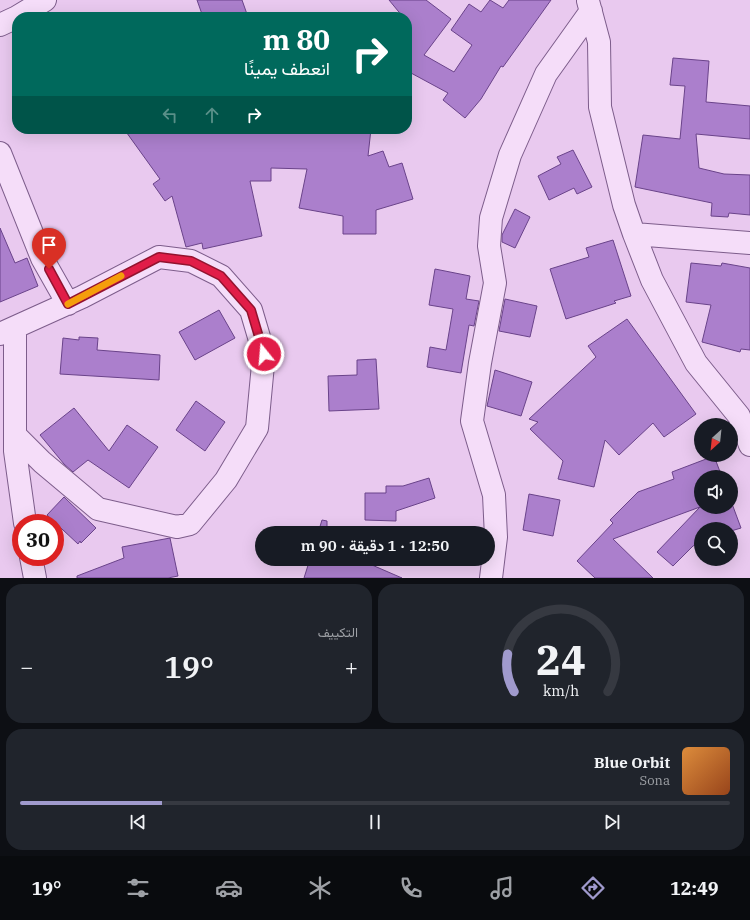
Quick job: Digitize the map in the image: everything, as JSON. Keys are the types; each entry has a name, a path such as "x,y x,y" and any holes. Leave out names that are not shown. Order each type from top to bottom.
{"street":[{"path":"25,12 45,0"},
{"path":"589,6 599,42 600,107 624,205 634,234 652,280 696,363 744,417 750,445"},
{"path":"491,578 496,536 494,495 472,421 480,363 495,283 489,246 491,218 510,155 546,74 589,6"},
{"path":"0,25 12,19"},
{"path":"0,153 42,258 68,304"},
{"path":"634,234 750,243"},
{"path":"15,435 42,462 98,509 178,527 190,524 226,480 257,428 264,354 251,310 221,276 191,261 159,257 68,304 7,331 15,451 24,514"},
{"path":"32,566 35,578"}],"building":[{"path":"197,0 242,0 246,12 201,12"},
{"path":"389,0 426,0 451,19 424,55 454,72 472,45 451,30 469,4 481,12 490,0 503,8 509,0 551,0 503,67 501,66 481,99 465,118 443,100 448,93 412,74 412,12 399,12"},
{"path":"673,58 709,61 706,102 750,106 750,139 696,134 699,168 724,174 750,175 750,215 729,213 728,217 711,216 712,203 635,187 643,135 680,139 685,86 670,85"},
{"path":"128,134 370,134 368,156 383,151 389,167 402,163 413,199 376,210 376,234 343,234 343,216 299,208 307,169 271,168 271,181 250,181 262,236 203,249 202,243 186,247 172,196 165,201 153,184 160,179"},
{"path":"573,150 592,187 577,194 574,188 549,200 538,176 561,164 557,157"},
{"path":"515,209 530,217 515,248 502,242 502,235"},
{"path":"0,228 15,263 27,258 38,286 0,302"},
{"path":"613,240 631,296 614,301 616,303 566,319 550,269 589,257 586,248"},
{"path":"691,263 721,266 722,263 750,268 750,350 741,349 740,352 702,342 711,305 686,302"},
{"path":"435,269 470,276 466,299 479,301 474,326 469,325 461,373 427,367 430,347 446,350 453,309 429,305"},
{"path":"505,299 537,306 530,337 499,331"},
{"path":"219,310 235,338 195,360 179,332"},
{"path":"627,319 696,414 664,437 653,423 619,455 605,440 594,487 558,479 563,461 530,429 538,422 529,419 596,357 588,346"},
{"path":"79,337 98,338 97,350 160,355 159,380 60,374 63,338 79,340"},
{"path":"376,359 379,409 329,411 328,376 357,375 357,360"},
{"path":"495,370 532,382 521,416 487,406"},
{"path":"196,401 225,422 205,451 176,430"},
{"path":"74,408 109,451 127,425 158,447 129,488 88,460 73,472 64,464 40,435"},
{"path":"698,462 716,462 719,470 694,470 694,509 613,539 653,578 595,578 577,561 613,523 610,520 638,492 674,479 672,472"},
{"path":"429,478 435,498 396,511 396,521 365,520 365,493 386,493 386,486 403,486"},
{"path":"529,494 560,500 553,536 523,530"},
{"path":"64,497 96,528 81,543 80,541 78,544 64,531 64,514 48,514"},
{"path":"694,513 736,514 741,528 738,529 738,522 694,522 694,546 673,566 657,552"},
{"path":"322,520 327,521 327,526 320,526"},
{"path":"170,538 178,576 168,578 77,578 77,576 124,558 122,547"},
{"path":"308,566 374,566 402,578 304,578"}],"slow traffic":[{"path":"68,304 121,276"}],"route":[{"path":"49,269 68,304 159,257 191,261 221,276 251,310 264,354"}]}
